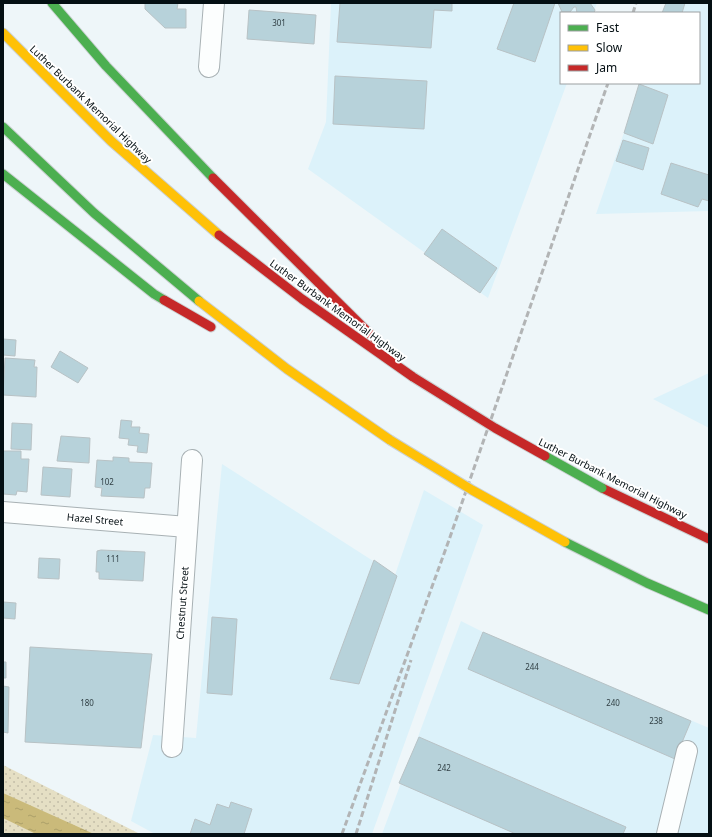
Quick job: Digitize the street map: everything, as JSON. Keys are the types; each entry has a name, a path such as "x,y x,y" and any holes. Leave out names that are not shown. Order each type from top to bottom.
{"highway":[{"path":"52,3 106,66 182,148 413,377"},
{"name":"Luther Burbank Memorial Highway","path":"3,33 127,157 197,217 300,298 413,377 496,428 602,488 709,539"},
{"path":"3,127 62,185 113,231 214,315 287,370 390,440 472,490 565,542 709,610"},
{"path":"3,174 84,240 154,294 287,370"},
{"path":"688,601 709,614"}],"street":[{"path":"209,66 214,3"},
{"name":"Chestnut Street","path":"172,747 192,460"},
{"name":"Hazel Street","path":"3,512 188,527"},
{"path":"667,834 688,751"}],"shaded area":[{"path":"331,3 597,3 593,12 560,12 560,84 567,84 488,298 308,169 326,122"},
{"path":"669,3 709,3 709,211 596,214 641,84 700,84 700,12 665,12"},
{"path":"709,373 709,428 653,399"},
{"path":"222,464 395,575 424,490 483,525 372,834 155,834 131,821 153,735 196,738"},
{"path":"461,621 483,632 709,728 709,834 382,834"},
{"path":"3,765 140,834 3,834"}],"water":[{"path":"3,793 94,834 36,834 3,818"}],"building":[{"path":"145,3 178,3 177,9 186,9 186,28 165,28 145,9"},
{"path":"340,3 452,3 452,11 434,10 431,48 337,42"},
{"path":"514,3 555,3 535,62 497,49"},
{"path":"558,3 590,3 595,10 594,12 577,12 576,7 574,7 570,12 562,12"},
{"path":"666,3 685,3 682,12 662,12"},
{"path":"249,10 316,15 314,44 247,39"},
{"path":"335,76 427,81 424,129 333,124"},
{"path":"639,84 668,95 653,144 624,133"},
{"path":"623,140 649,148 643,170 616,161"},
{"path":"671,163 709,175 709,201 702,199 698,207 661,194"},
{"path":"442,229 497,268 480,293 424,254"},
{"path":"3,339 16,340 15,356 3,355"},
{"path":"60,351 88,368 78,383 51,367"},
{"path":"5,358 35,360 34,367 37,367 36,397 3,395"},
{"path":"121,420 132,421 131,427 140,427 139,433 149,434 147,453 137,452 138,446 128,445 129,439 119,438"},
{"path":"12,423 32,424 31,450 11,449"},
{"path":"61,436 90,438 89,463 57,461"},
{"path":"3,451 21,451 21,459 29,459 27,492 17,491 16,495 3,494"},
{"path":"113,457 129,458 129,462 152,463 150,488 145,488 144,498 101,496 102,488 95,487 97,460 113,461"},
{"path":"43,467 72,469 70,497 41,495"},
{"path":"97,551 145,552 143,581 99,579 99,572 96,572"},
{"path":"39,558 60,559 59,579 38,578"},
{"path":"374,560 397,576 359,684 330,679"},
{"path":"3,602 16,603 15,619 3,618"},
{"path":"212,617 237,619 232,695 207,693"},
{"path":"483,632 691,721 675,759 468,669"},
{"path":"30,647 152,654 141,748 25,742"},
{"path":"3,662 6,662 6,678 3,678"},
{"path":"3,686 9,687 8,733 3,732"},
{"path":"419,737 626,827 623,834 516,834 399,783"},
{"path":"231,802 252,809 244,834 190,834 195,819 210,825 217,804 229,808"}],"railway":[{"path":"633,12 636,3"},
{"path":"342,834 449,540 608,84"},
{"path":"356,834 411,660"}],"traffic: fast":[{"path":"52,3 106,66 213,178"},
{"path":"3,127 94,213 199,301"},
{"path":"3,174 154,294 164,300"},
{"path":"545,456 602,488"},
{"path":"565,542 647,583 709,610"}],"traffic: slow":[{"path":"3,33 111,141 219,235"},
{"path":"199,301 287,369 390,440"},
{"path":"390,440 472,490 565,542"}],"traffic: jam":[{"path":"213,178 374,338"},
{"path":"219,235 302,299 413,377"},
{"path":"164,300 211,327"},
{"path":"413,377 495,428 545,456"},
{"path":"602,488 709,539"}]}
